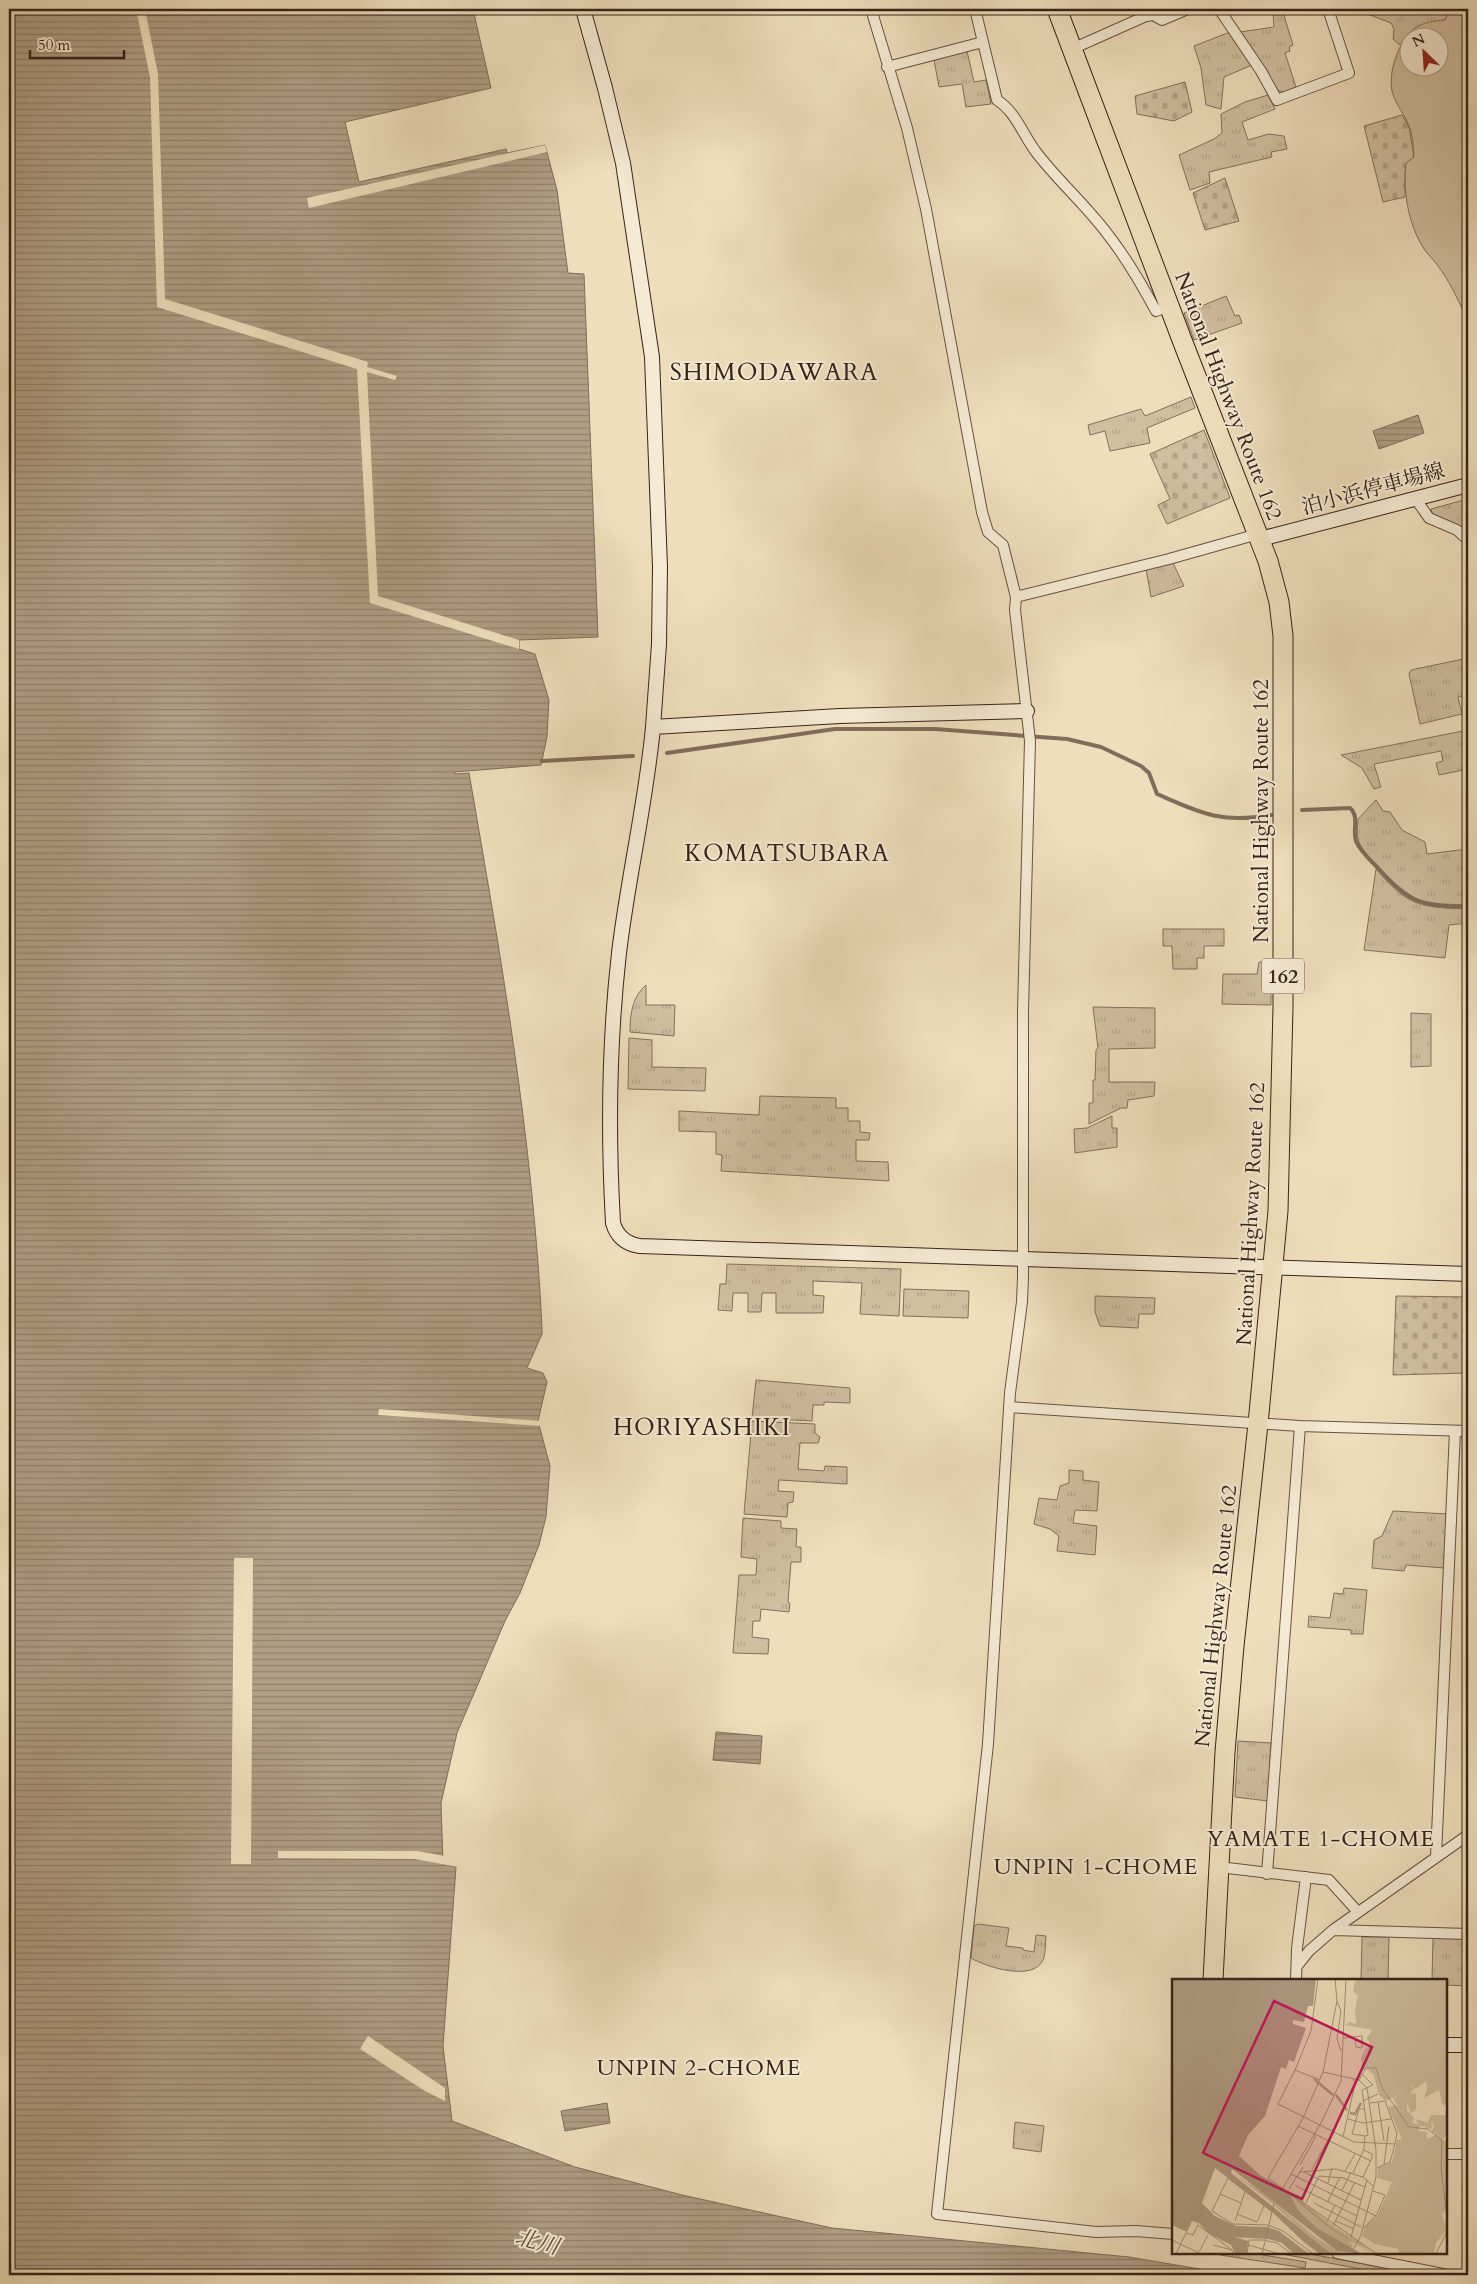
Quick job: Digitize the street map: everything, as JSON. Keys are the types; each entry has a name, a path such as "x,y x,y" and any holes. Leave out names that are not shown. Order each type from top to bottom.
{"highway":[{"name":"National Highway Route 162","path":"1056,9 1259,537 1274,579 1284,636 1282,1075 1278,1210 1274,1266 1233,1655 1213,1979"}],"street":[{"path":"582,9 605,88 623,163 652,358 660,567 659,652 653,727 647,780 620,951 613,1021 613,1216 618,1234 627,1243 640,1246 1468,1274"},
{"path":"871,9 906,128 928,218 982,512 988,532 1003,545 1016,597 1015,610 1030,737 1023,1011 1024,1258 1022,1302 1009,1407 988,1744 937,2214 1096,2232 1136,2231 1172,2234"},
{"path":"975,9 997,100 1008,106 1035,150 1064,186 1108,234 1132,268 1156,311 1169,306"},
{"path":"1072,48 1146,16 1152,15 1162,20 1188,9"},
{"path":"1219,9 1261,71 1276,100 1349,73 1328,9"},
{"path":"887,67 983,42"},
{"name":"泊小浜停車場線","path":"1259,537 1468,486"},
{"path":"1414,498 1429,518 1457,530 1468,540"},
{"path":"1016,597 1259,537"},
{"path":"653,727 840,716 1027,712"},
{"path":"1009,1407 1258,1424 1468,1431"},
{"path":"1267,1874 1300,1426"},
{"path":"1436,1856 1456,1431"},
{"path":"1297,1966 1309,1951 1333,1930 1468,1835"},
{"path":"1219,1867 1328,1880 1358,1912"},
{"path":"1296,1979 1297,1948 1306,1877"},
{"path":"1333,1930 1468,1934"},
{"path":"1447,2045 1468,2045"},
{"path":"1447,2154 1468,2154"},
{"path":"1342,2254 1448,2275"}],"green space":[{"path":"1282,9 1293,45 1289,47 1290,51 1285,53 1296,87 1284,92 1277,90 1240,32 1274,27 1273,12"},
{"path":"1365,9 1450,9 1445,20 1433,22 1418,28 1400,28 1400,45 1393,39 1394,29 1391,23 1370,15"},
{"path":"1450,9 1468,9 1468,321 1445,276 1424,249 1410,218 1406,197 1405,174 1406,163 1414,157 1412,137 1407,121 1392,91 1391,83 1393,65 1400,48 1400,78 1450,78 1450,28 1415,28 1433,21 1445,20"},
{"path":"1230,32 1252,65 1224,77 1221,109 1206,105 1201,68 1194,46"},
{"path":"967,51 974,82 986,80 991,104 966,107 962,84 939,87 934,60"},
{"path":"1185,82 1192,112 1174,121 1137,114 1135,96"},
{"path":"1268,95 1275,109 1242,122 1248,140 1269,134 1284,136 1287,149 1271,152 1272,157 1209,172 1210,183 1190,190 1179,155 1214,139 1222,133 1221,114 1245,102"},
{"path":"1402,115 1409,127 1414,157 1405,173 1405,197 1383,202 1364,126"},
{"path":"1225,178 1239,221 1205,230 1193,193"},
{"path":"1226,296 1235,316 1239,315 1242,323 1194,340 1184,313"},
{"path":"1191,397 1195,408 1147,428 1150,443 1110,451 1105,431 1090,435 1088,425 1141,409 1145,416"},
{"path":"1204,430 1230,498 1167,524 1158,505 1170,499 1150,454"},
{"path":"1468,499 1468,526 1462,530 1433,515 1431,509"},
{"path":"1173,563 1184,586 1151,597 1146,569"},
{"path":"1468,658 1468,695 1458,697 1462,714 1420,724 1409,674 1411,670"},
{"path":"1463,731 1465,734 1468,733 1468,769 1439,775 1436,763 1443,761 1441,751 1374,764 1381,787 1374,789 1362,768 1341,755"},
{"path":"1376,800 1383,811 1390,812 1402,830 1425,842 1427,854 1468,849 1468,905 1433,903 1415,898 1396,884 1369,857 1358,839 1358,819"},
{"path":"1376,869 1397,891 1416,902 1438,907 1468,909 1468,923 1449,925 1445,958 1364,950"},
{"path":"1163,929 1224,929 1224,946 1204,946 1204,958 1197,958 1197,969 1173,969 1172,946 1163,946"},
{"path":"1259,962 1271,962 1271,1005 1222,1004 1223,974 1257,974"},
{"path":"646,985 646,1005 675,1005 674,1036 630,1032 635,1001"},
{"path":"1093,1007 1155,1008 1155,1048 1109,1049 1109,1082 1155,1082 1154,1096 1128,1100 1127,1108 1121,1108 1089,1124 1089,1103 1093,1103 1093,1080 1095,1080 1096,1050 1098,1048"},
{"path":"1411,1013 1431,1014 1431,1066 1411,1067"},
{"path":"629,1038 652,1040 652,1067 706,1068 705,1091 628,1089"},
{"path":"760,1096 836,1098 836,1108 848,1108 848,1121 860,1121 860,1132 870,1133 869,1140 856,1140 856,1161 888,1162 889,1181 721,1171 722,1155 716,1154 716,1132 679,1131 679,1111 759,1115"},
{"path":"1112,1116 1112,1128 1117,1128 1117,1147 1075,1153 1074,1129 1087,1128"},
{"path":"727,1264 901,1269 899,1316 860,1314 862,1283 813,1281 813,1295 824,1296 823,1313 776,1313 776,1293 762,1293 761,1312 748,1312 748,1293 733,1293 732,1311 718,1310 720,1284 726,1284"},
{"path":"904,1289 969,1291 968,1318 903,1316"},
{"path":"1095,1296 1155,1298 1154,1314 1139,1314 1138,1328 1100,1326 1095,1312"},
{"path":"1396,1296 1468,1297 1468,1373 1393,1375"},
{"path":"756,1380 850,1388 850,1403 824,1402 824,1405 813,1405 812,1421 752,1418"},
{"path":"752,1421 815,1424 815,1433 820,1437 818,1443 800,1443 798,1469 824,1471 825,1466 847,1467 847,1484 779,1480 778,1491 794,1492 793,1502 788,1503 787,1517 744,1514"},
{"path":"1069,1470 1083,1471 1083,1480 1099,1482 1097,1511 1075,1510 1073,1523 1097,1526 1095,1555 1057,1551 1059,1536 1050,1529 1034,1524 1039,1498 1057,1500 1060,1486 1069,1483"},
{"path":"1393,1511 1447,1514 1444,1568 1406,1565 1404,1571 1372,1568 1374,1540 1382,1536"},
{"path":"743,1518 781,1521 781,1528 797,1529 796,1547 801,1547 801,1562 791,1562 789,1612 761,1609 760,1621 753,1621 752,1637 769,1639 768,1654 733,1653 739,1575 756,1575 757,1559 741,1557"},
{"path":"1344,1588 1367,1590 1363,1634 1351,1634 1351,1630 1308,1627 1309,1616 1330,1618 1334,1593 1343,1594"},
{"path":"1238,1741 1271,1743 1268,1801 1235,1797"},
{"path":"978,1924 1009,1928 1006,1946 1023,1948 1023,1950 1034,1952 1036,1935 1046,1936 1043,1960 1038,1967 1020,1971 1009,1971 978,1962 971,1958 974,1926"},
{"path":"1362,1937 1389,1937 1388,1979 1361,1979"},
{"path":"1433,1938 1468,1939 1468,1986 1447,1985 1447,1979 1432,1979"},
{"path":"1015,2122 1044,2126 1041,2152 1013,2148"},
{"path":"1257,2254 1306,2262 1305,2268 1220,2255"},
{"path":"1282,2254 1310,2254 1424,2275 1392,2275"}],"water":[{"name":"北川","path":"9,9 473,9 491,88 345,122 359,182 506,149 507,153 545,145 557,190 568,273 584,274 598,637 519,640 519,649 535,654 549,700 547,737 541,765 455,772 455,774 469,773 514,1049 531,1188 542,1328 542,1334 527,1368 543,1373 547,1382 538,1421 550,1466 546,1517 539,1545 520,1593 505,1621 457,1733 441,1803 443,1864 456,1867 443,2046 452,2121 575,2167 682,2195 832,2228 1129,2257 1235,2275 9,2275"},
{"path":"1418,415 1424,433 1379,449 1373,431"},
{"path":"716,1732 762,1736 760,1764 713,1760"},
{"path":"607,2103 610,2123 565,2131 561,2111"}],"pier":[{"path":"136,9 145,9 158,74 165,299 368,362 367,367 397,376 395,380 367,372 378,596 519,640 519,649 370,603 357,369 157,307 150,77"},
{"path":"545,145 547,152 309,208 307,198"},
{"path":"379,1409 541,1421 542,1426 378,1415"},
{"path":"234,1558 253,1558 251,1864 231,1864"},
{"path":"278,1851 417,1851 445,1856 445,1862 457,1864 458,1867 415,1859 278,1858"},
{"path":"368,2036 445,2088 445,2101 425,2091 360,2049"}],"waterway":[{"path":"667,753 835,729 935,729 1067,739 1101,747 1141,766 1149,773 1157,794 1186,807 1225,817 1238,818 1271,815"},
{"path":"542,761 633,756"},
{"path":"1302,810 1350,808 1355,815 1355,837 1358,845 1399,889 1417,901 1427,904 1468,907"}],"district":[{"name":"SHIMODAWARA","path":"774,372"},
{"name":"KOMATSUBARA","path":"787,853"},
{"name":"HORIYASHIKI","path":"702,1427"},
{"name":"YAMATE 1-CHOME","path":"1321,1839"},
{"name":"UNPIN 1-CHOME","path":"1096,1867"},
{"name":"UNPIN 2-CHOME","path":"699,2068"}]}
